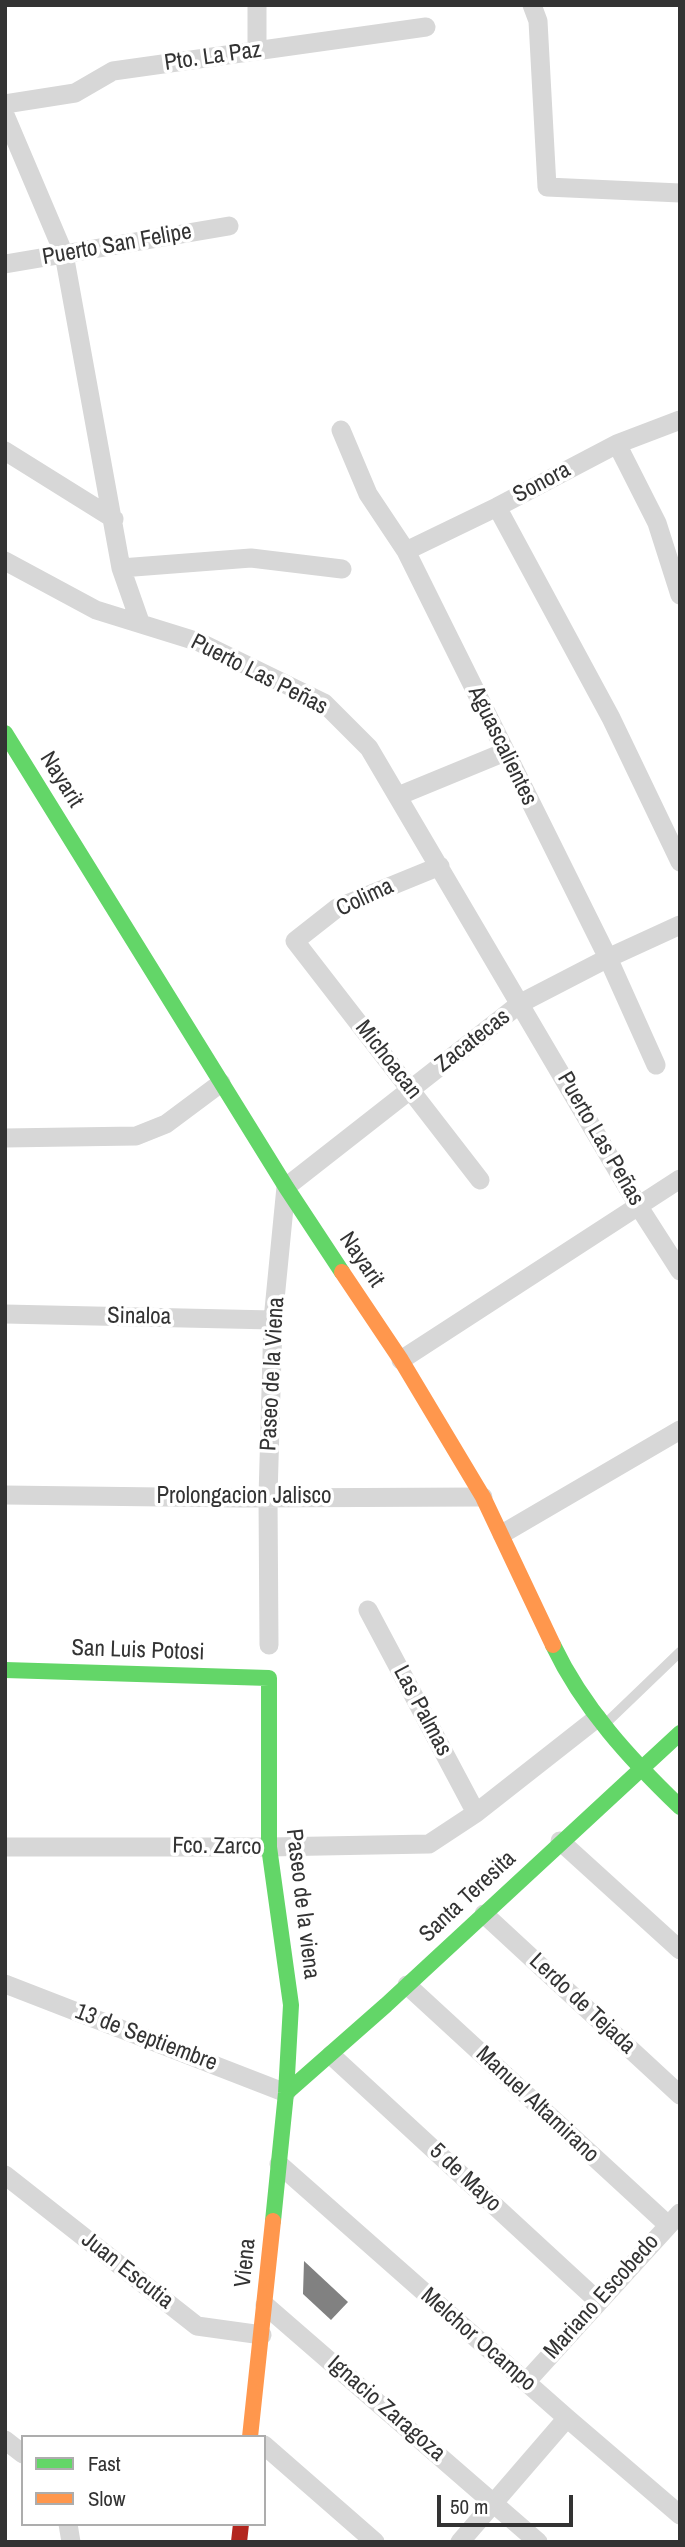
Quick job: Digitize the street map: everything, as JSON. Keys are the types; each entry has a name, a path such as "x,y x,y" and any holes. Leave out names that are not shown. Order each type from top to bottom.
{"street":[{"path":"257,5 257,51"},
{"path":"532,5 538,21 547,187 680,193"},
{"name":"Pto. La Paz","path":"5,104 75,93 113,71 426,27"},
{"path":"5,115 64,254 121,568 140,622"},
{"name":"Puerto San Felipe","path":"5,264 229,226"},
{"name":"Sonora","path":"406,551 617,444 680,420"},
{"name":"Aguascalientes","path":"341,430 368,494 406,551 608,958 656,1065"},
{"path":"617,444 657,523 680,595"},
{"path":"5,451 114,519"},
{"path":"497,507 611,718 680,862"},
{"path":"121,568 251,558 342,569"},
{"name":"Puerto Las Peñas","path":"5,561 96,610 199,642 324,703 369,748 639,1207 680,1271"},
{"name":"Nayarit","path":"5,733 286,1187 401,1360 483,1497 559,1657 600,1722 640,1768 680,1807"},
{"path":"398,796 505,752"},
{"name":"Colima","path":"295,941 337,908 440,866"},
{"name":"Zacatecas","path":"286,1187 521,1003 680,925"},
{"name":"Michoacan","path":"295,941 480,1180"},
{"path":"5,1139 136,1136 166,1124 221,1083"},
{"path":"401,1360 680,1179"},
{"name":"Paseo de la Viena","path":"269,1645 268,1497 273,1320 286,1187"},
{"name":"Sinaloa","path":"5,1314 273,1320"},
{"path":"502,1534 680,1430"},
{"name":"Prolongacion Jalisco","path":"5,1495 483,1497"},
{"name":"Las Palmas","path":"368,1610 476,1813"},
{"name":"San Luis Potosi","path":"5,1670 269,1678"},
{"name":"Paseo de la viena","path":"269,1678 269,1847 291,2005 286,2093"},
{"name":"Fco. Zarco","path":"5,1847 429,1844 600,1722"},
{"name":"Santa Teresita","path":"286,2093 331,2055 680,1733"},
{"path":"560,1841 680,1950"},
{"name":"Lerdo de Tejada","path":"484,1914 680,2095"},
{"name":"13 de Septiembre","path":"5,1984 286,2093"},
{"name":"Manuel Altamirano","path":"407,1985 674,2219"},
{"name":"5 de Mayo","path":"331,2055 598,2301"},
{"name":"Viena","path":"255,2435 262,2335 286,2093"},
{"name":"Melchor Ocampo","path":"279,2164 680,2515"},
{"name":"Juan Escutia","path":"5,2175 197,2326 262,2335"},
{"name":"Mariano Escobedo","path":"526,2382 674,2219"},
{"name":"Ignacio Zaragoza","path":"265,2305 538,2542"},
{"path":"460,2542 567,2418"},
{"path":"5,2440 21,2452"},
{"path":"266,2448 375,2542"}],"lane":[{"path":"600,1722 680,1652"}],"building":[{"path":"304,2261 348,2302 331,2320 303,2294"}],"traffic: fast":[{"path":"5,733 286,1187 342,1272"},
{"path":"553,1645 578,1690 609,1732 680,1807"},
{"path":"5,1670 269,1678 269,1847 291,2005 286,2093 273,2221"},
{"path":"286,2093 386,2005 680,1733"}],"traffic: slow":[{"path":"342,1272 401,1360 483,1497 553,1645"},
{"path":"250,2435 273,2221"}],"traffic: jam":[{"path":"239,2542 241,2526"}]}
